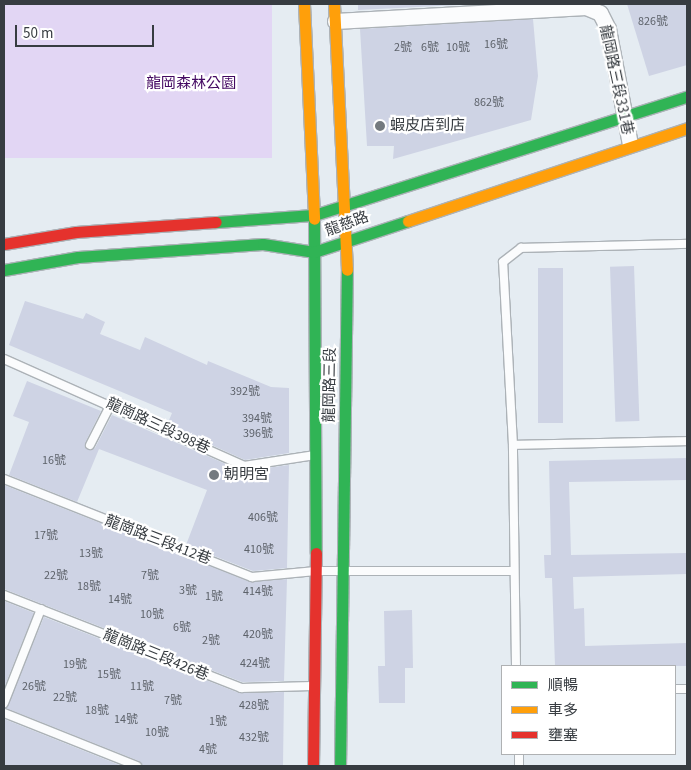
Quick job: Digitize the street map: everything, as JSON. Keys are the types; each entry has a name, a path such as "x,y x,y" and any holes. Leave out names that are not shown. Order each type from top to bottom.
{"main road":[{"name":"龍岡路三段","path":"304,4 314,215 317,455 313,766"},
{"name":"龍岡路三段","path":"334,4 347,204 340,766"},
{"name":"龍慈路","path":"4,244 85,232 314,215 625,114 687,98"},
{"name":"龍慈路","path":"4,270 78,257 263,244 314,252 347,239 630,144 687,128"}],"street":[{"name":"龍岡路三段331巷","path":"335,21 586,7 600,13 608,29 630,144"}],"lane":[{"path":"516,665 512,571 513,445 503,262 521,248 687,244"},
{"name":"龍崗路三段398巷","path":"4,358 111,404 244,466 317,455"},
{"path":"90,445 111,404"},
{"path":"513,445 687,441"},
{"name":"龍崗路三段412巷","path":"4,479 252,576 316,571 343,573 512,571"},
{"name":"龍崗路三段426巷","path":"4,595 241,688 314,686"},
{"path":"4,703 41,609"},
{"path":"4,713 137,766"}],"green space":[{"name":"龍岡森林公園","path":"4,4 272,4 272,158 4,158"}],"building":[{"path":"358,4 476,4 358,10"},
{"path":"627,4 687,4 687,65 649,76"},
{"path":"533,19 538,76 531,120 393,159 394,146 367,146 360,29"},
{"path":"634,266 639,421 615,422 610,267"},
{"path":"538,268 563,268 563,423 538,423"},
{"path":"25,301 83,319 86,313 105,322 100,334 140,350 145,337 207,365 208,361 271,387 289,388 289,453 245,460 167,425 172,413 9,345"},
{"path":"27,381 101,411 85,443 88,450 95,448 112,415 242,471 289,465 287,568 253,571 186,545 207,490 99,449 77,502 9,475 29,422 13,416"},
{"path":"687,458 687,480 569,482 571,555 687,553 687,574 573,577 574,609 584,608 585,646 687,643 687,666 555,665 552,578 545,578 544,555 551,555 549,461"},
{"path":"4,485 250,582 287,579 284,681 242,682 4,589"},
{"path":"4,601 34,613 4,688"},
{"path":"412,610 413,668 405,668 405,703 379,703 378,666 385,666 384,611"},
{"path":"44,617 239,693 284,692 283,766 142,766 139,761 6,708"},
{"path":"4,719 122,766 4,766"}],"traffic: fast":[{"path":"216,222 314,215 687,97"},
{"path":"314,219 316,553"},
{"path":"4,270 78,257 263,244 314,252 408,221"},
{"path":"340,766 347,270"}],"traffic: slow":[{"path":"304,4 314,219"},
{"path":"334,4 347,270"},
{"path":"408,221 687,128"}],"traffic: jam":[{"path":"4,244 76,232 216,222"},
{"path":"313,766 316,553"}],"place":[{"name":"蝦皮店到店","path":"380,126"},
{"name":"朝明宮","path":"214,475"}]}
